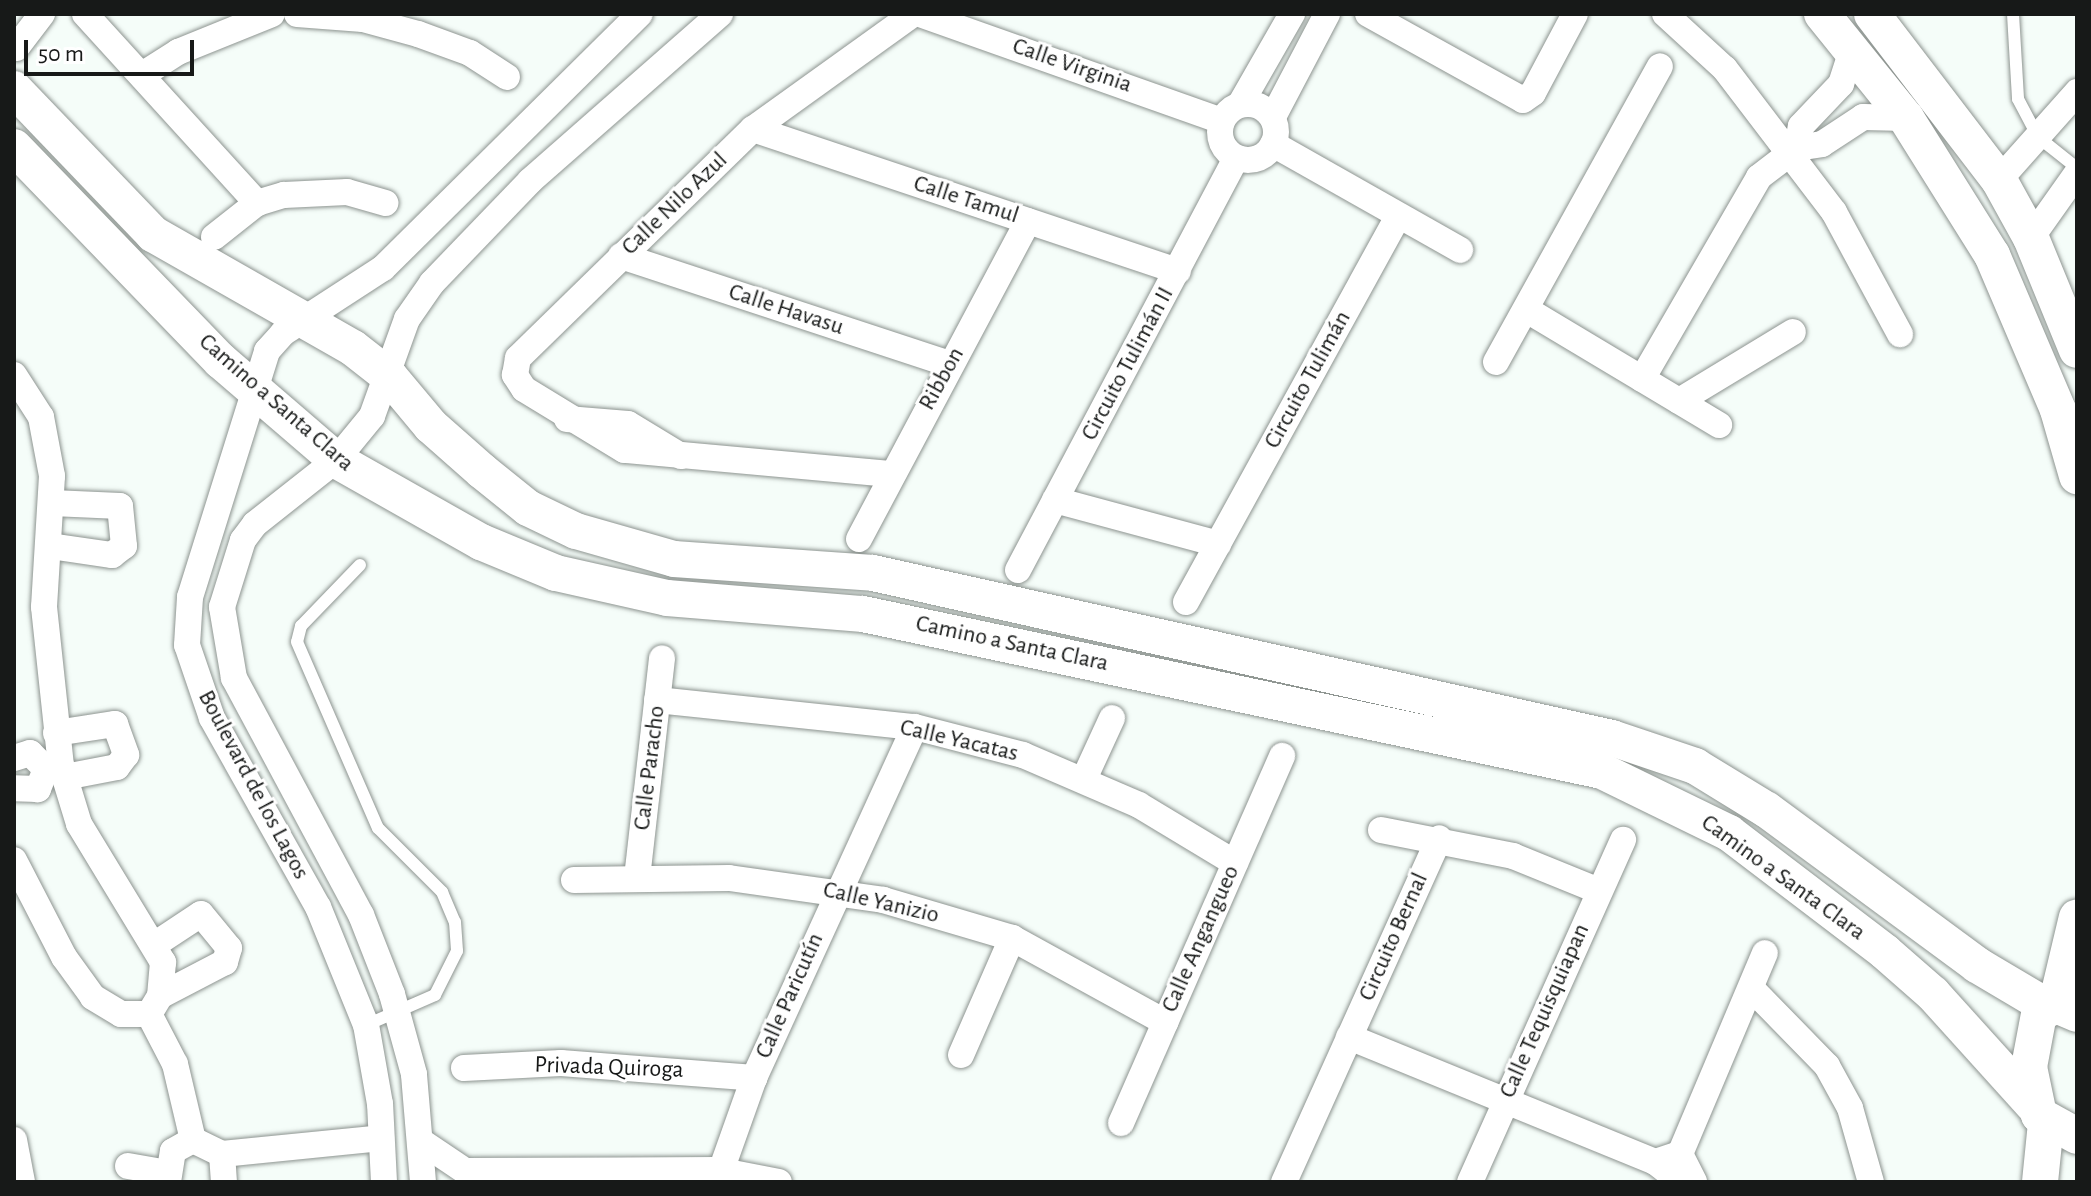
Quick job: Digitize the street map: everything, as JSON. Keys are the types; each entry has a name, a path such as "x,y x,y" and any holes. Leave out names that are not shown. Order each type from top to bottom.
{"main road":[{"path":"1822,14 1906,118 1992,255 2058,410 2077,476"},
{"path":"1872,14 1999,180 2031,238 2077,350"},
{"name":"Camino a Santa Clara","path":"14,89 153,234 303,320 390,377 431,426 482,471 528,508 576,531 674,559 873,573 1597,735 1695,766 2060,1009"},
{"name":"Camino a Santa Clara","path":"14,147 252,385 336,460 481,542 556,573 667,598 863,614 1602,771 1729,833 1885,952 1933,994 2053,1122"},
{"path":"2040,1182 2053,1122 2031,1042 2039,1014 2060,1009 2077,917"}],"street":[{"path":"16,48 42,14"},
{"path":"85,14 257,203"},
{"path":"142,75 178,52 272,14"},
{"path":"297,14 362,17 470,53 507,77"},
{"name":"Boulevard de los Lagos","path":"384,1182 366,1025 318,907 238,762 197,679 187,645 190,597 252,385 267,351 303,320 383,268 640,14"},
{"path":"214,518 243,540 336,460 372,416 390,377 407,319 432,283 530,181 720,14"},
{"name":"Calle Nilo Azul","path":"890,474 624,450 567,419 524,389 515,375 518,358 753,129 913,14"},
{"name":"Calle Virginia","path":"920,14 1232,112"},
{"path":"1292,14 1232,112 1223,147 1236,158 1254,160 1273,144 1273,117 1327,14"},
{"path":"1368,14 1523,100 1533,93 1575,14"},
{"path":"1665,14 1725,69 1794,150 1834,212 1900,334"},
{"path":"1794,150 1801,126 1841,84 1852,50"},
{"path":"1496,362 1660,66"},
{"path":"1841,84 1863,117"},
{"path":"1999,180 2076,93"},
{"path":"1232,112 1260,105 1273,117"},
{"path":"1642,379 1759,177 1794,150 1822,144 1863,117 1906,118"},
{"name":"Calle Tamul","path":"753,129 1178,271"},
{"path":"1273,144 1460,250"},
{"name":"Circuito Tulimán II","path":"1018,570 1236,158"},
{"path":"2031,238 2077,171"},
{"path":"214,237 257,203 312,192 347,192 385,203"},
{"name":"Circuito Tulimán","path":"1186,602 1398,216"},
{"name":"Ribbon","path":"859,539 890,474 1028,221"},
{"name":"Calle Havasu","path":"621,256 950,364"},
{"path":"1527,310 1719,425"},
{"path":"1679,401 1793,332"},
{"path":"14,375 41,417 52,503 44,607 57,770 79,824 163,962 155,1005 175,1064 193,1140"},
{"path":"1055,500 1218,544"},
{"path":"50,546 112,555 124,546 120,506 52,503"},
{"name":"Boulevard de los Lagos","path":"243,540 222,607 230,666 361,915 399,1014 422,1142 423,1182"},
{"path":"190,597 222,607"},
{"name":"Calle Paracho","path":"637,878 662,658"},
{"path":"197,679 230,666"},
{"name":"Calle Yacatas","path":"657,700 915,727 1023,755 1084,779 1235,863"},
{"path":"1084,779 1112,718"},
{"path":"14,758 30,753 57,770 117,767 126,755 115,724 56,733"},
{"name":"Calle Paricutín","path":"717,1176 754,1078 915,727"},
{"path":"238,762 268,741"},
{"name":"Calle Angangueo","path":"1121,1123 1282,756"},
{"path":"14,788 38,789 57,770"},
{"name":"Circuito Bernal","path":"1381,830 1439,838 1513,856 1599,891"},
{"name":"Circuito Bernal","path":"1284,1182 1439,838"},
{"name":"Calle Tequisquiapan","path":"1470,1182 1623,840"},
{"path":"14,860 64,957 93,997 121,1014 155,1005 225,962 229,948 201,914 154,945"},
{"name":"Calle Yanizio","path":"574,880 729,878 838,890 1012,938 1165,1022"},
{"path":"961,1055 1012,938"},
{"path":"1655,1162 1680,1154 1765,953"},
{"path":"1751,988 1827,1066 1850,1108 1871,1182"},
{"path":"1349,1037 1655,1162 1681,1182"},
{"name":"Privada Quiroga","path":"464,1068 561,1063 754,1078"},
{"path":"193,1140 222,1154 381,1138"},
{"path":"14,1140 22,1182"},
{"path":"128,1166 167,1177 173,1151 193,1140"},
{"path":"422,1142 465,1176 717,1176 779,1182"},
{"path":"222,1154 224,1182"},
{"path":"1680,1154 1694,1182"}],"lane":[{"path":"2013,14 2018,99 2038,137 2077,171"},
{"path":"360,565 301,626 297,642 378,828 442,892 455,922 453,967 435,995 399,1014 366,1025"}]}
